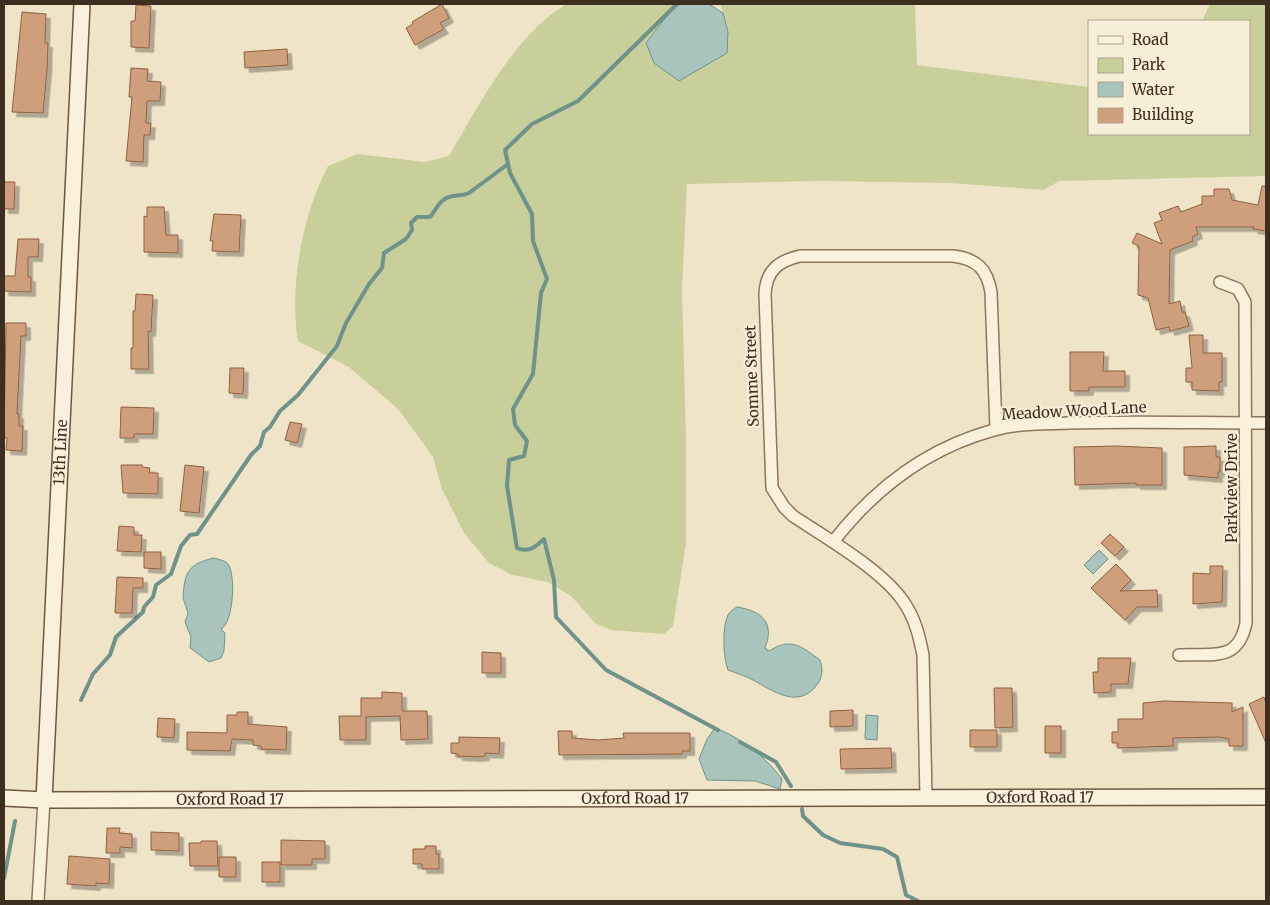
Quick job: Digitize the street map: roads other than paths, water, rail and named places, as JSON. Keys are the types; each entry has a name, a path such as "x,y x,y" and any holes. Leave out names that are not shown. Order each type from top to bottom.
{"main road":[{"name":"13th Line","path":"44,800 82,4"},
{"name":"Oxford Road 17","path":"4,798 44,800 1266,796"}],"street":[{"name":"Somme Street","path":"926,796 923,655 916,625 902,598 886,582 784,507 772,488 765,294 768,277 776,266 788,258 800,256 953,256 973,260 984,270 991,292 996,429"},
{"name":"Parkview Drive","path":"1179,655 1223,653 1238,646 1244,634 1246,623 1247,423 1245,302 1238,288 1220,282"},
{"name":"Meadow Wood Lane","path":"833,542 853,516 903,473 931,455 962,440 996,429 1094,422 1266,423"},
{"name":"13th Line","path":"38,901 44,800"}],"water":[{"path":"676,4 709,4 723,13 728,32 727,53 679,81 654,63 646,43"},
{"path":"1099,550 1108,559 1093,574 1084,565"},
{"path":"214,558 227,563 233,587 231,609 225,625 221,629 225,633 224,651 221,658 209,662 190,648 191,637 185,622 188,612 183,596 187,575 193,566"},
{"path":"737,607 753,612 764,620 768,632 765,648 769,651 784,645 796,645 820,660 821,677 809,693 793,697 785,696 747,677 728,670 724,650 726,620 732,610"},
{"path":"866,715 878,716 877,740 865,739"},
{"path":"715,728 743,742 768,763 782,779 780,789 755,781 707,780 699,759 707,739"}],"waterway":[{"path":"677,4 578,101 532,124 505,150 510,173 532,214 533,241 547,279 541,293 533,374 513,409 515,425 527,441 524,456 509,460 507,486 517,548 525,550 535,547 544,539 554,580 556,617 606,670 718,730"},
{"path":"81,700 93,674 110,655 116,637 143,612 144,607 153,597 156,585 171,574 181,546 190,535 197,534 251,455 260,446 264,432 270,427 280,411 298,395 337,346 346,323 369,284 382,268 384,253 406,239 412,230 411,223 417,217 430,217 443,200 452,196 469,193 508,164"},
{"path":"740,742 776,762 791,786"},
{"path":"802,809 803,816 823,835 840,843 883,849 897,857 906,895 918,901"},
{"path":"4,878 15,821"}]}
